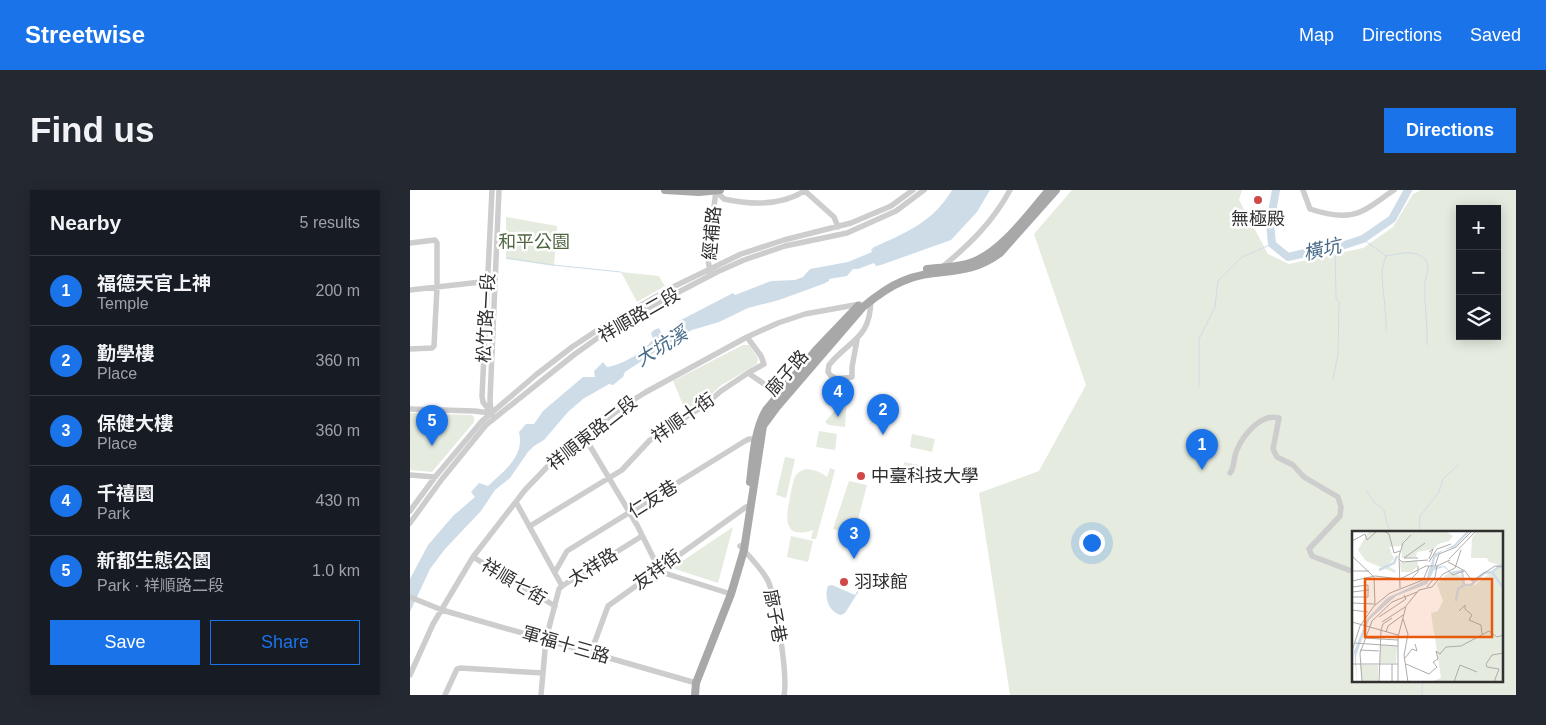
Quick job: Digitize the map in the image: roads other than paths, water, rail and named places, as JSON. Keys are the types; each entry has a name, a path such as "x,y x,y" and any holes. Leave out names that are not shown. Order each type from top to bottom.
{"main road":[{"path":"665,190 718,190"},
{"name":"廍子路","path":"690,695 729,593 742,548 759,439 760,420 766,410 816,350 862,305 894,279 912,273 972,263 988,255 1006,239 1049,190"},
{"name":"廍子路","path":"869,299 903,281 930,274 968,270 990,260 1000,253 1056,190"},
{"name":"廍子路","path":"742,548 746,507 763,426 862,305"},
{"name":"廍子路","path":"694,682 695,695"}],"street":[{"name":"松竹路一段","path":"492,190 490,400 493,415"},
{"name":"松竹路一段","path":"492,281 499,190"},
{"path":"718,190 724,199 759,204 778,202 806,191 834,217 838,227"},
{"name":"經補路","path":"710,272 708,260 718,190"},
{"name":"祥順路二段","path":"710,272 768,245 838,227 871,215 891,206 913,190"},
{"name":"祥順路二段","path":"410,511 435,477 477,427 572,347 599,329 675,286 762,253 839,235 862,227 896,211 924,190"},
{"path":"940,268 970,244 989,224 1010,190"},
{"path":"1303,190 1310,209 1350,215 1361,212 1394,190"},
{"path":"410,244 435,240 437,243 434,346 432,348 410,348"},
{"path":"410,290 492,281"},
{"path":"856,340 852,377 837,380 833,378 828,372 829,365 863,332 871,315 869,299"},
{"name":"祥順東路二段","path":"410,675 438,608 473,557 516,502 549,465 584,436 622,407 646,392 747,337 778,323 806,314 862,305"},
{"name":"祥順十街","path":"530,526 622,470 650,440 706,405 721,391 764,364 761,356 747,337"},
{"path":"748,373 779,394"},
{"path":"410,409 474,411 493,415"},
{"name":"祥順路二段","path":"410,524 442,479 493,415"},
{"path":"1230,473 1233,470 1237,449 1253,427 1265,418 1279,418 1273,449 1277,457 1292,465 1304,477 1338,498 1341,507 1340,516 1310,549 1310,554 1352,571"},
{"path":"584,436 630,513 659,569 664,573 729,593"},
{"name":"仁友巷","path":"555,572 567,551 745,441 759,439"},
{"path":"410,475 435,477"},
{"path":"516,502 562,586"},
{"name":"友祥街","path":"591,652 608,606 746,507"},
{"name":"太祥路","path":"541,695 546,639 562,586 642,536"},
{"name":"廍子巷","path":"742,548 767,579 774,598 785,673 784,695"},
{"name":"祥順七街","path":"473,557 555,606"},
{"name":"軍福十三路","path":"410,597 438,608 694,682"},
{"path":"445,695 457,669 460,668 543,673"}],"water":[{"name":"大坑溪","path":"952,190 990,190 977,212 951,240 881,265 876,266 874,263 853,269 847,276 829,279 829,281 823,284 779,300 748,308 719,322 692,330 674,341 670,351 660,349 625,372 623,377 613,385 609,384 583,399 568,412 544,440 528,452 510,478 495,490 481,511 445,549 430,569 410,612 410,579 428,545 453,516 475,497 471,492 479,483 488,486 512,462 519,448 519,432 526,424 534,424 543,411 583,377 595,377 594,371 603,362 607,367 613,366 632,357 649,344 653,339 651,333 654,330 659,328 663,336 668,334 679,321 733,293 735,295 771,281 795,280 803,277 810,269 848,262 872,252 871,250 874,247 897,237 928,218 945,201"},
{"path":"862,582 864,583 845,613 841,615 833,611 827,599 828,586 832,585 855,595"}],"waterway":[{"name":"橫坑","path":"1276,190 1270,223 1272,244 1288,257 1335,248 1363,239 1392,219 1408,190"},
{"path":"1363,239 1386,256 1382,267 1386,330"},
{"path":"1199,387 1199,339 1215,307 1218,281 1242,257 1272,244"},
{"path":"1333,379 1338,355 1339,302 1336,298 1335,248"},
{"path":"1386,256 1413,253 1418,254 1427,263 1428,269 1425,281 1427,345"},
{"path":"507,258 621,272"},
{"path":"1419,531 1420,516 1439,492 1443,479 1459,464"},
{"path":"1366,490 1373,501 1384,510 1388,527 1392,531"},
{"path":"1422,695 1424,682"}],"place":[{"name":"無極殿","path":"1258,200"},
{"name":"千禧園","path":"838,417"},
{"name":"勤學樓","path":"883,435"},
{"name":"新都生態公園","path":"432,446"},
{"name":"福德天官上神","path":"1202,470"},
{"name":"中臺科技大學","path":"861,476"},
{"name":"保健大樓","path":"854,559"},
{"name":"羽球館","path":"844,582"}],"park label":[{"name":"和平公園","path":"534,242"}]}
